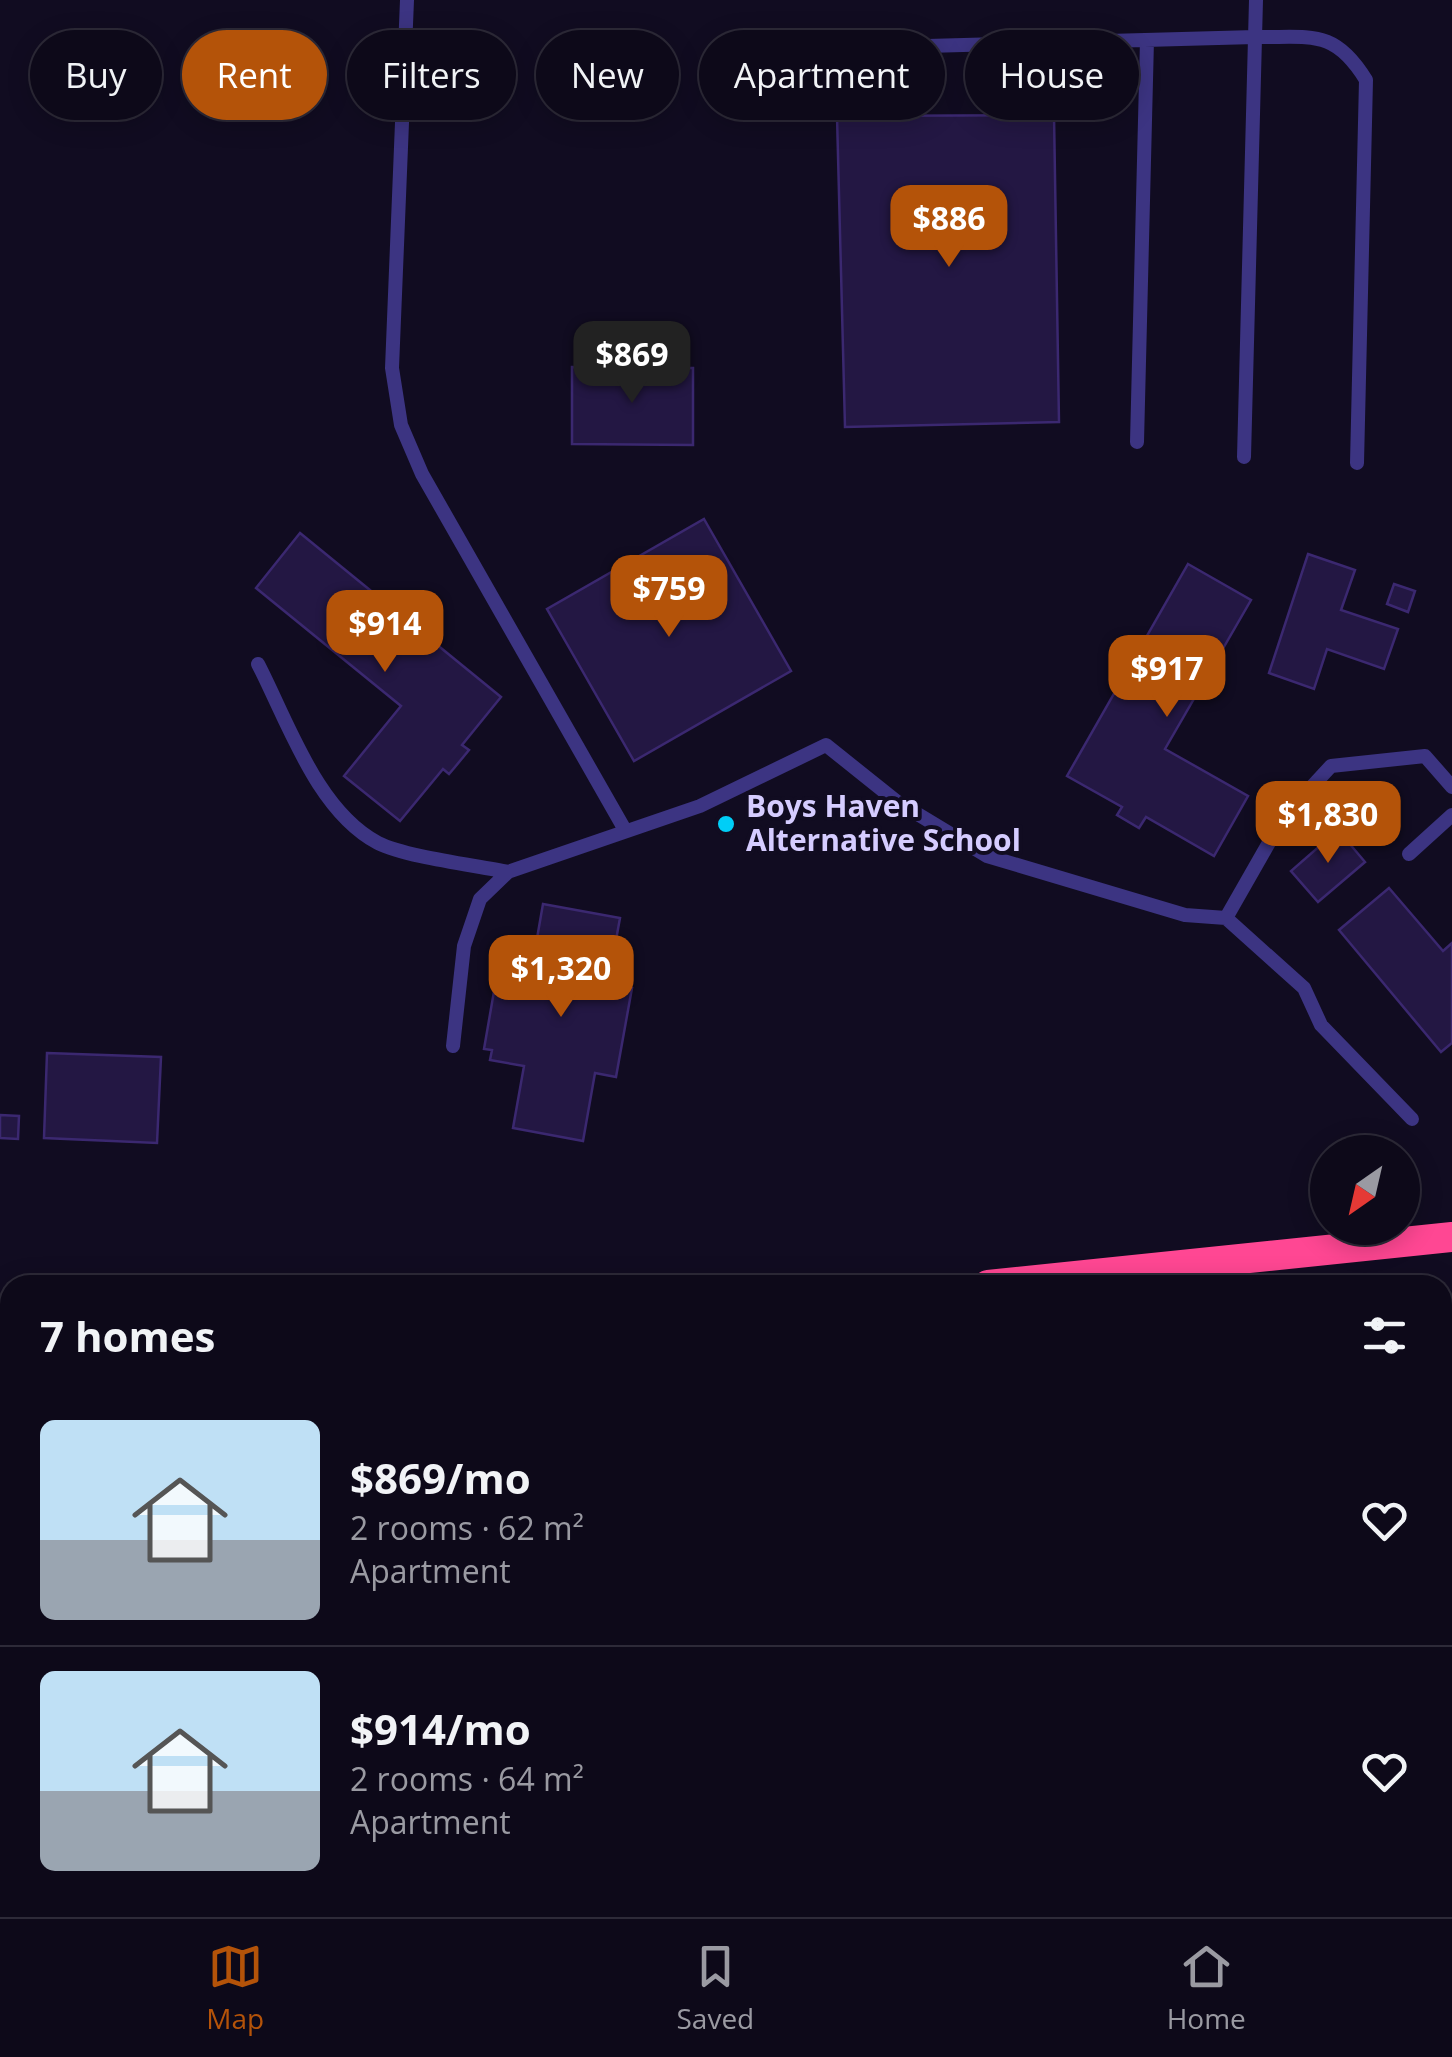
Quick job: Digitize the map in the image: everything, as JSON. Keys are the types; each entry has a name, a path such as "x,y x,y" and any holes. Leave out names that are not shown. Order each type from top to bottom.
{"highway":[{"path":"1085,1275 1452,1237"}],"lane":[{"path":"407,0 392,368 402,425 422,474 625,830"},
{"path":"1244,457 1256,0"},
{"path":"945,46 1255,37 1319,38 1348,51 1366,80 1357,463"},
{"path":"1137,442 1147,40"},
{"path":"258,664 324,790 354,826 380,844 508,872"},
{"path":"453,1046 464,946 480,899 508,872 700,806 826,745 896,800 987,856 1186,916 1226,918 1304,988 1321,1025 1412,1119"},
{"path":"1226,918 1282,818 1331,766 1425,756 1452,787"},
{"path":"1409,854 1452,815"}],"building":[{"path":"965,115 965,120 1054,120 1059,422 845,427 837,120 945,120 945,116"},
{"path":"572,367 693,368 693,445 572,444"},
{"path":"704,519 791,671 634,761 547,609"},
{"path":"300,533 501,697 462,745 469,750 449,774 443,769 400,821 344,776 401,706 256,588"},
{"path":"1308,554 1355,570 1341,610 1398,629 1384,669 1327,649 1314,689 1269,673"},
{"path":"1188,564 1251,600 1165,749 1248,796 1214,856 1146,817 1139,828 1117,815 1122,807 1067,776"},
{"path":"1394,584 1415,591 1408,612 1387,604"},
{"path":"1338,830 1365,862 1318,902 1291,871"},
{"path":"1389,888 1443,951 1452,943 1452,1043 1441,1052 1339,930"},
{"path":"543,904 620,918 608,984 632,988 616,1077 595,1073 583,1141 513,1128 524,1066 490,1060 492,1050 484,1049 497,974 504,976 507,962 532,967"},
{"path":"47,1053 161,1057 157,1143 44,1138"},
{"path":"0,1115 19,1116 18,1139 0,1138"}],"place":[{"name":"Boys Haven Alternative School","path":"726,824"}]}
